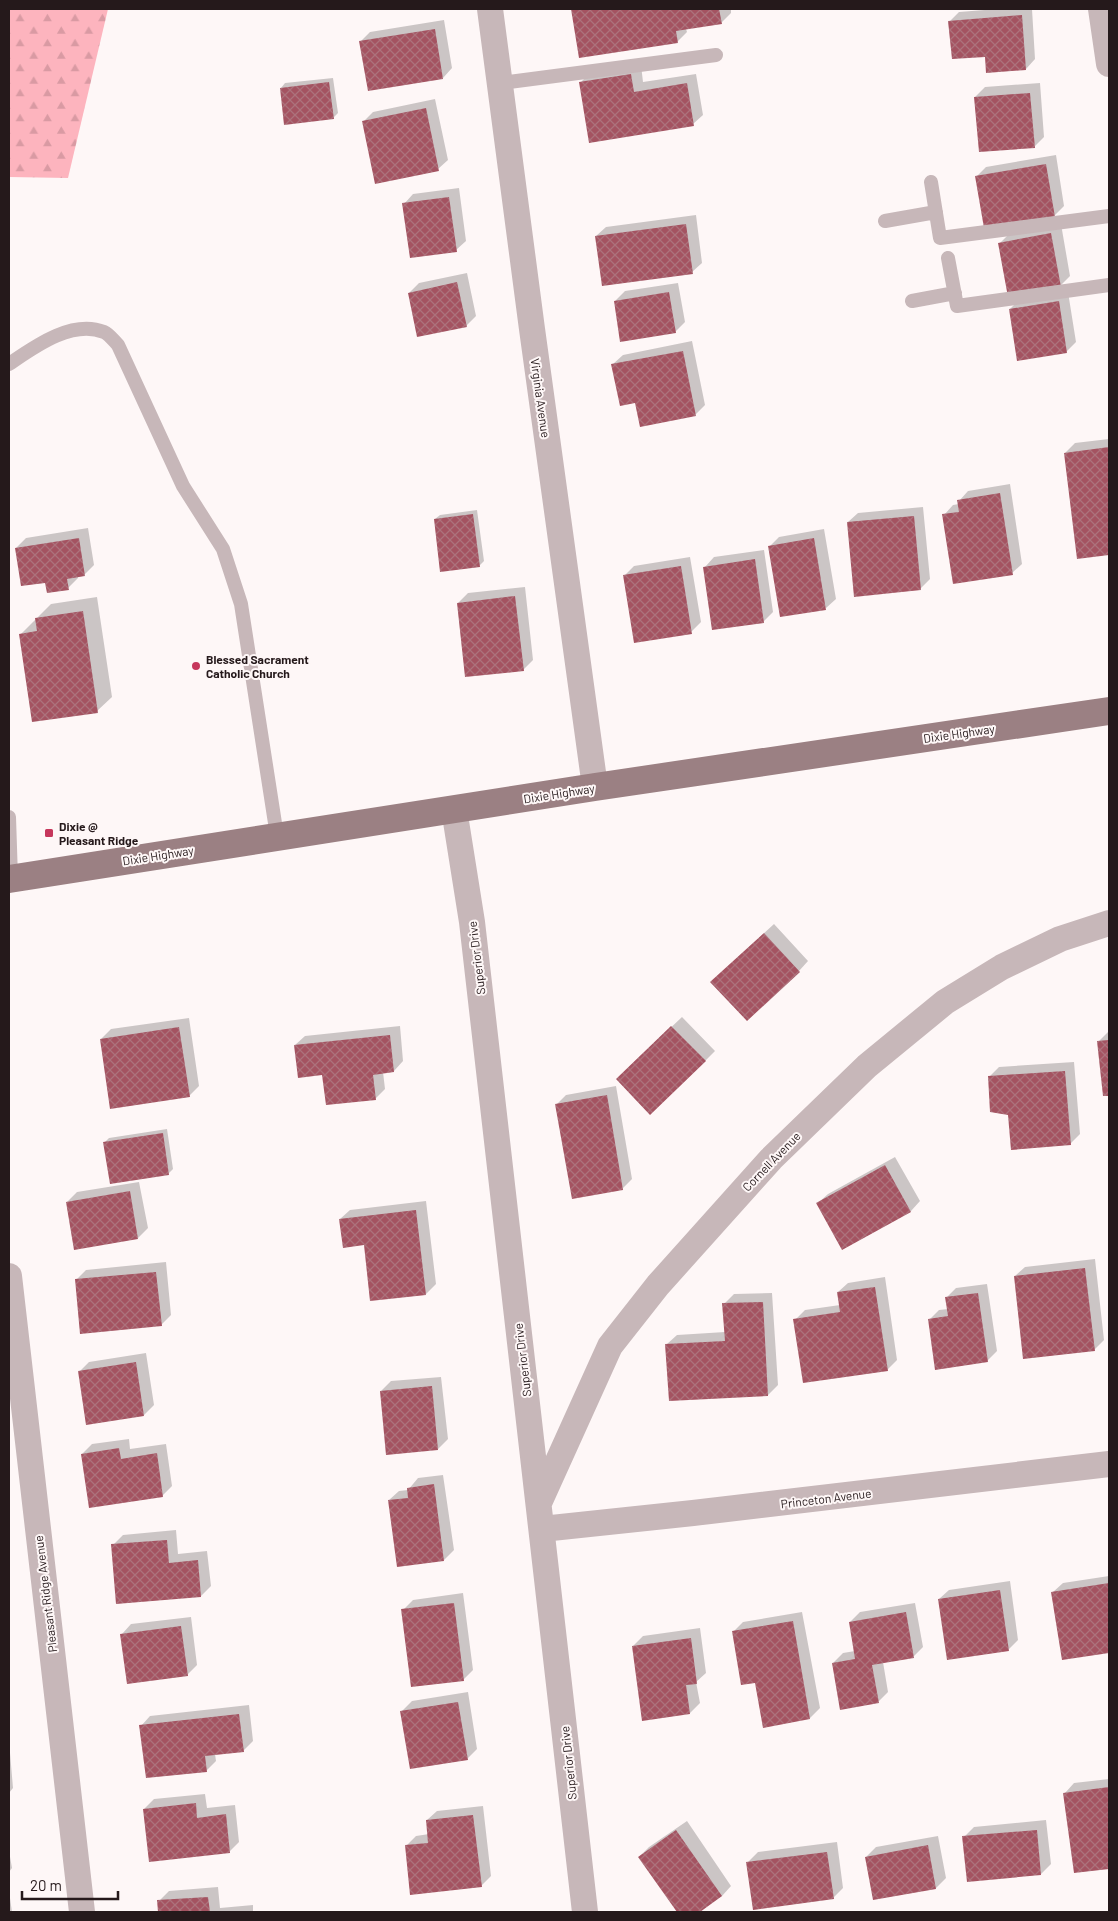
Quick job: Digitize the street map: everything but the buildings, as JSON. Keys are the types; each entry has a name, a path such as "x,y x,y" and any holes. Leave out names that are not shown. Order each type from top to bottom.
{"main road":[{"name":"Dixie Highway","path":"10,879 595,787 1109,711"}],"street":[{"name":"Virginia Avenue","path":"490,9 595,787"},
{"path":"1101,9 1109,64"},
{"name":"Superior Drive","path":"454,809 472,922 585,1912"},
{"name":"Cornell Avenue","path":"540,1517 610,1346 658,1285 771,1159 867,1066 945,1002 1002,967 1060,939 1109,923"},
{"name":"Pleasant Ridge Avenue","path":"9,1276 82,1912"},
{"name":"Princeton Avenue","path":"540,1517 693,1514 1109,1464"}],"lane":[{"path":"501,83 716,55"},
{"path":"931,182 940,238 1109,216"},
{"path":"885,221 936,212"},
{"path":"948,258 957,306 1109,286"},
{"path":"912,301 955,292"},
{"path":"9,364 56,335 86,328 106,332 118,345 184,486 223,549 241,604 277,836"},
{"path":"9,817 10,879"}],"green space":[{"path":"9,9 108,9 68,178 9,177"}],"place":[{"name":"Blessed Sacrament Catholic Church","path":"196,666"},
{"name":"Dixie @ Pleasant Ridge","path":"49,833"}]}
